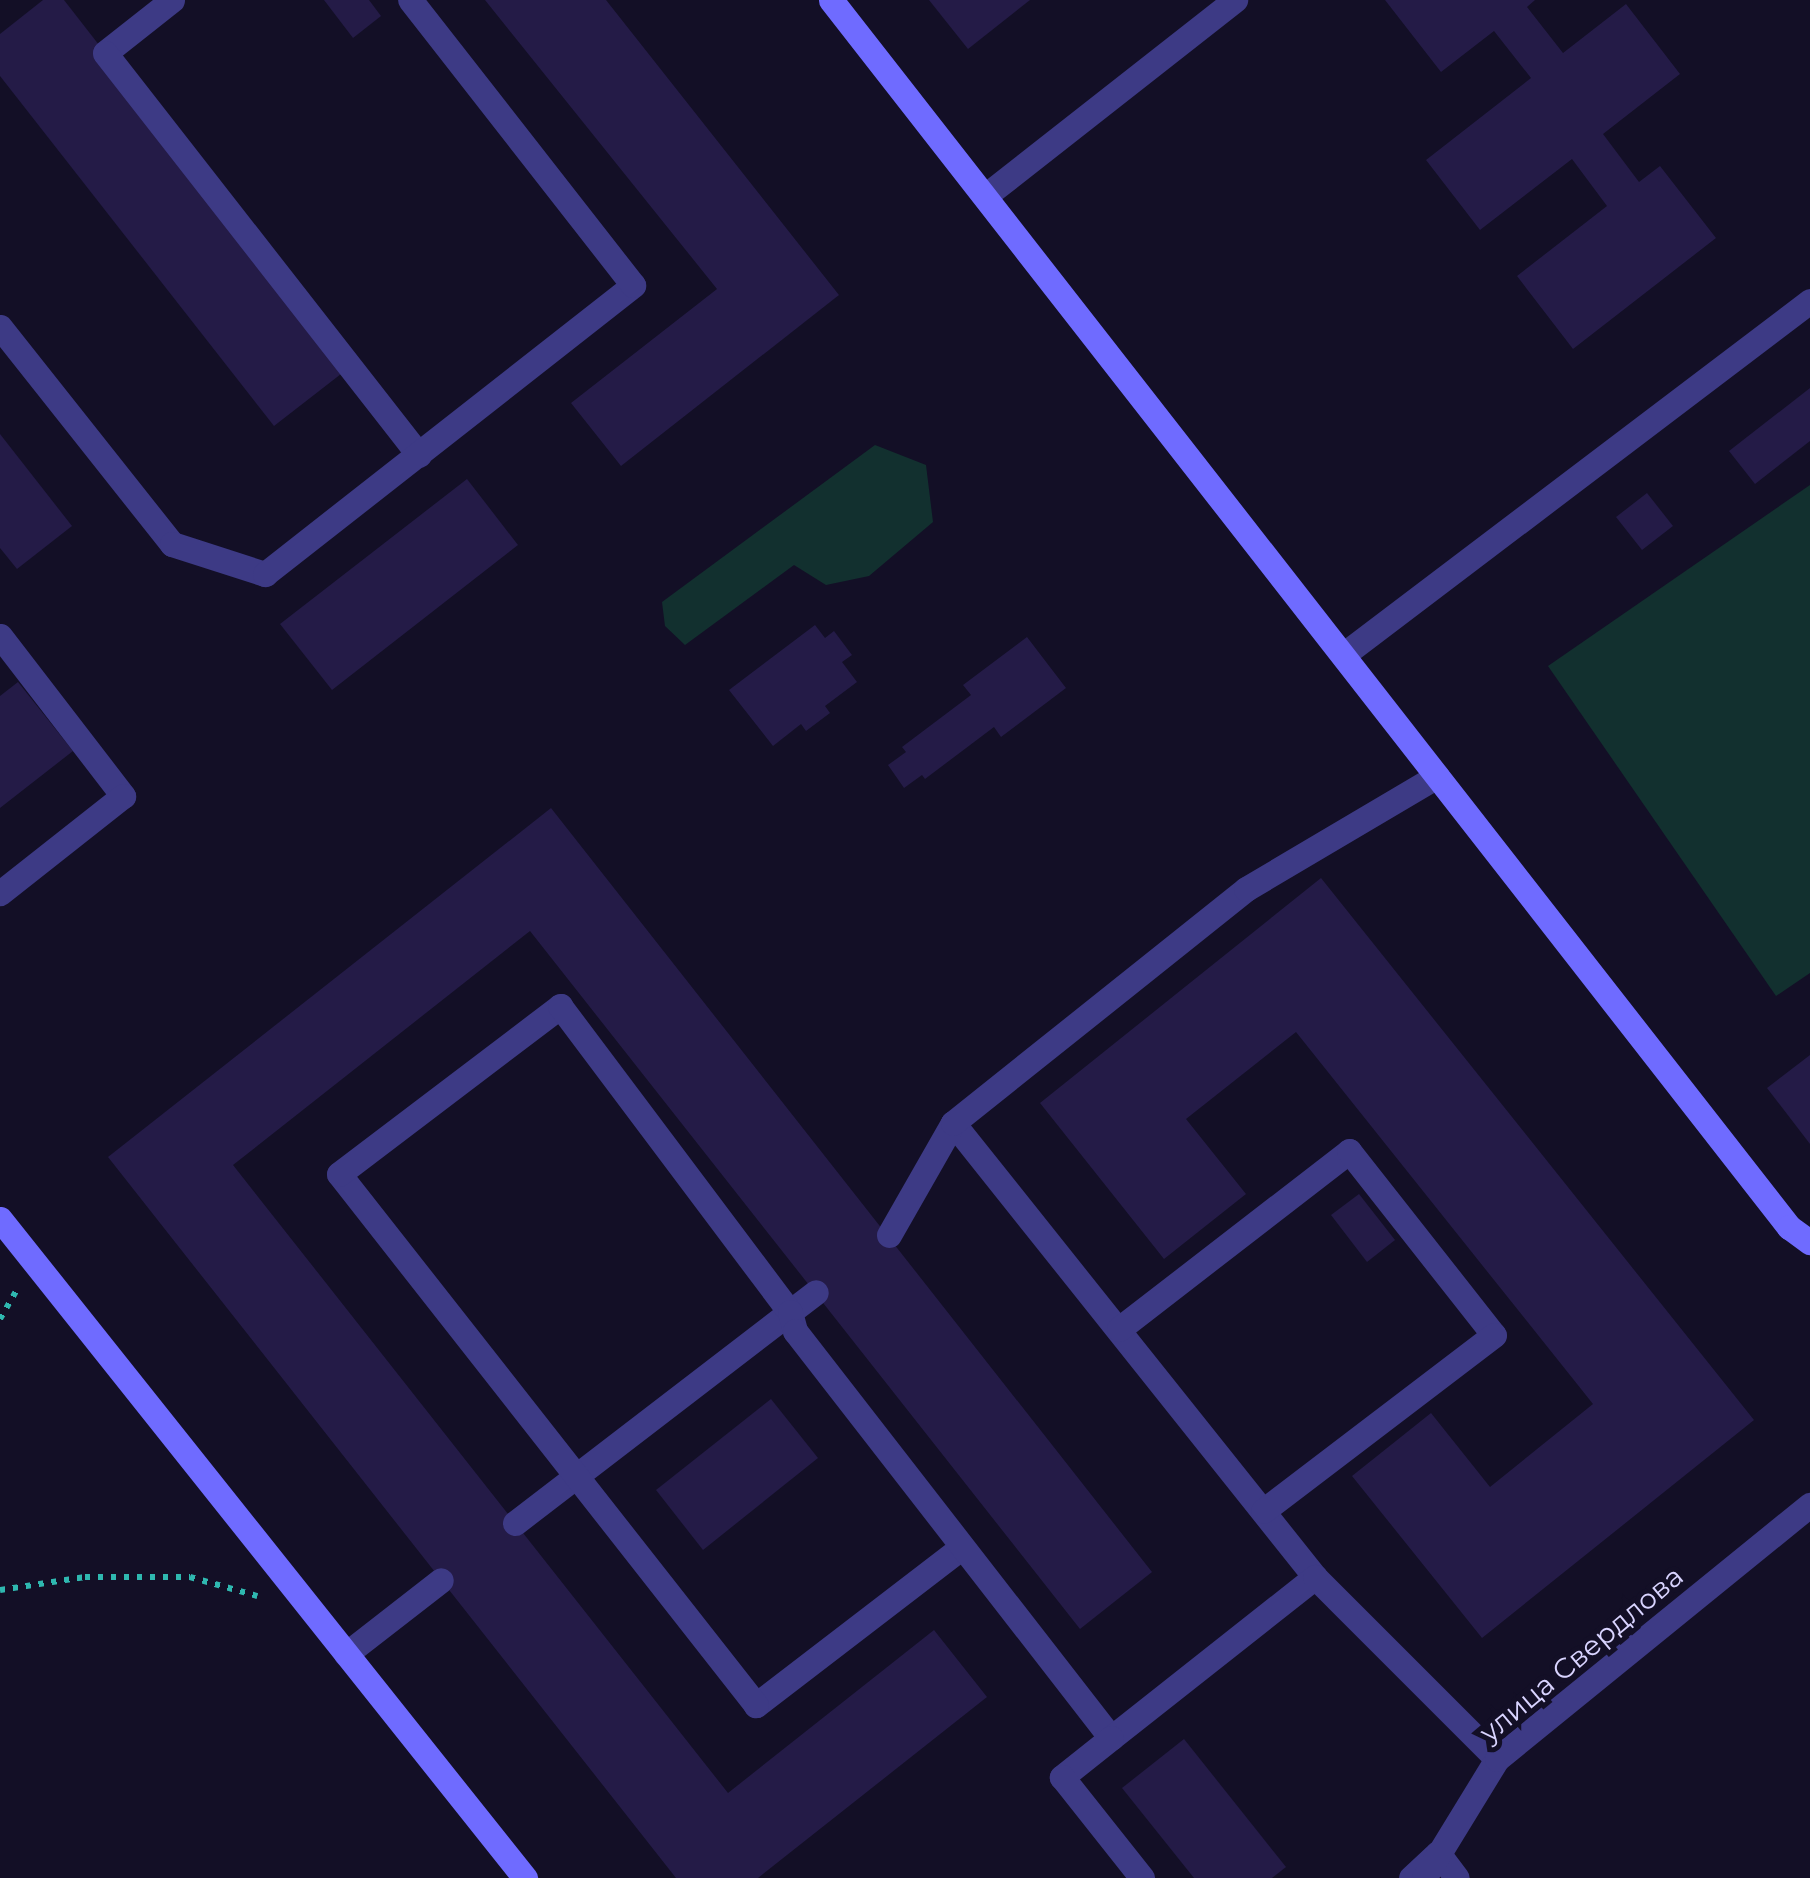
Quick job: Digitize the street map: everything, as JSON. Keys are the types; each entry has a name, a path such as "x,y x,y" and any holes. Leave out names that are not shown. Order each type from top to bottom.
{"main road":[{"path":"832,0 1788,1227 1810,1242"},
{"path":"0,1220 525,1878"}],"street":[{"path":"172,0 105,52 420,455"},
{"path":"0,327 172,544 265,574 420,455 632,285 410,0"},
{"path":"984,196 1234,0"},
{"path":"1343,656 1810,301"},
{"path":"0,636 123,796 0,893"},
{"path":"889,1236 954,1123 1246,890 1436,776"},
{"path":"962,1547 756,1706 339,1174 560,1006 790,1312 795,1331 1111,1738"},
{"path":"954,1123 1315,1577 1497,1759"},
{"path":"1118,1328 1348,1150 1494,1336 1263,1511"},
{"path":"516,1523 816,1292"},
{"name":"улица Свердлова","path":"1424,1878 1497,1759 1810,1505"},
{"path":"1142,1878 1062,1777 1315,1577"},
{"path":"346,1654 441,1580"},
{"path":"1411,1878 1438,1854 1456,1878"}],"path":[{"path":"0,1590 85,1578 190,1577 257,1596 272,1606"}],"green space":[{"path":"875,445 926,465 933,522 869,576 826,585 794,565 685,645 665,626 662,602"},
{"path":"1810,485 1810,973 1776,996 1548,666"}],"building":[{"path":"43,0 64,0 350,367 274,426 0,76 0,34"},
{"path":"324,0 369,0 381,16 353,38"},
{"path":"485,0 606,0 839,295 621,466 571,403 717,289"},
{"path":"929,0 1030,0 968,49"},
{"path":"1385,0 1535,0 1527,7 1563,53 1626,4 1680,74 1603,134 1639,182 1660,166 1716,238 1573,349 1517,276 1607,206 1572,159 1480,230 1426,160 1531,78 1494,31 1441,72"},
{"path":"1810,388 1810,441 1755,484 1729,451"},
{"path":"0,434 72,526 17,569 0,548"},
{"path":"467,479 518,545 332,690 280,624"},
{"path":"1647,493 1673,526 1642,550 1616,517"},
{"path":"815,625 825,638 834,631 852,655 842,662 857,682 825,706 830,713 806,731 801,724 773,746 729,690"},
{"path":"1027,637 1066,688 1001,737 994,727 925,779 922,775 904,788 888,765 906,752 902,747 971,695 963,685"},
{"path":"18,682 73,751 0,808 0,696"},
{"path":"551,808 1152,1572 1080,1629 530,931 233,1165 728,1793 934,1630 987,1697 758,1878 676,1878 108,1157"},
{"path":"1321,878 1754,1420 1482,1638 1352,1476 1431,1413 1490,1487 1593,1404 1296,1032 1186,1119 1246,1194 1164,1259 1040,1103"},
{"path":"1810,1055 1810,1144 1767,1088"},
{"path":"1359,1194 1395,1240 1367,1262 1331,1215"},
{"path":"771,1399 818,1458 703,1550 656,1490"},
{"path":"1184,1739 1286,1867 1272,1878 1194,1878 1122,1788"}]}
